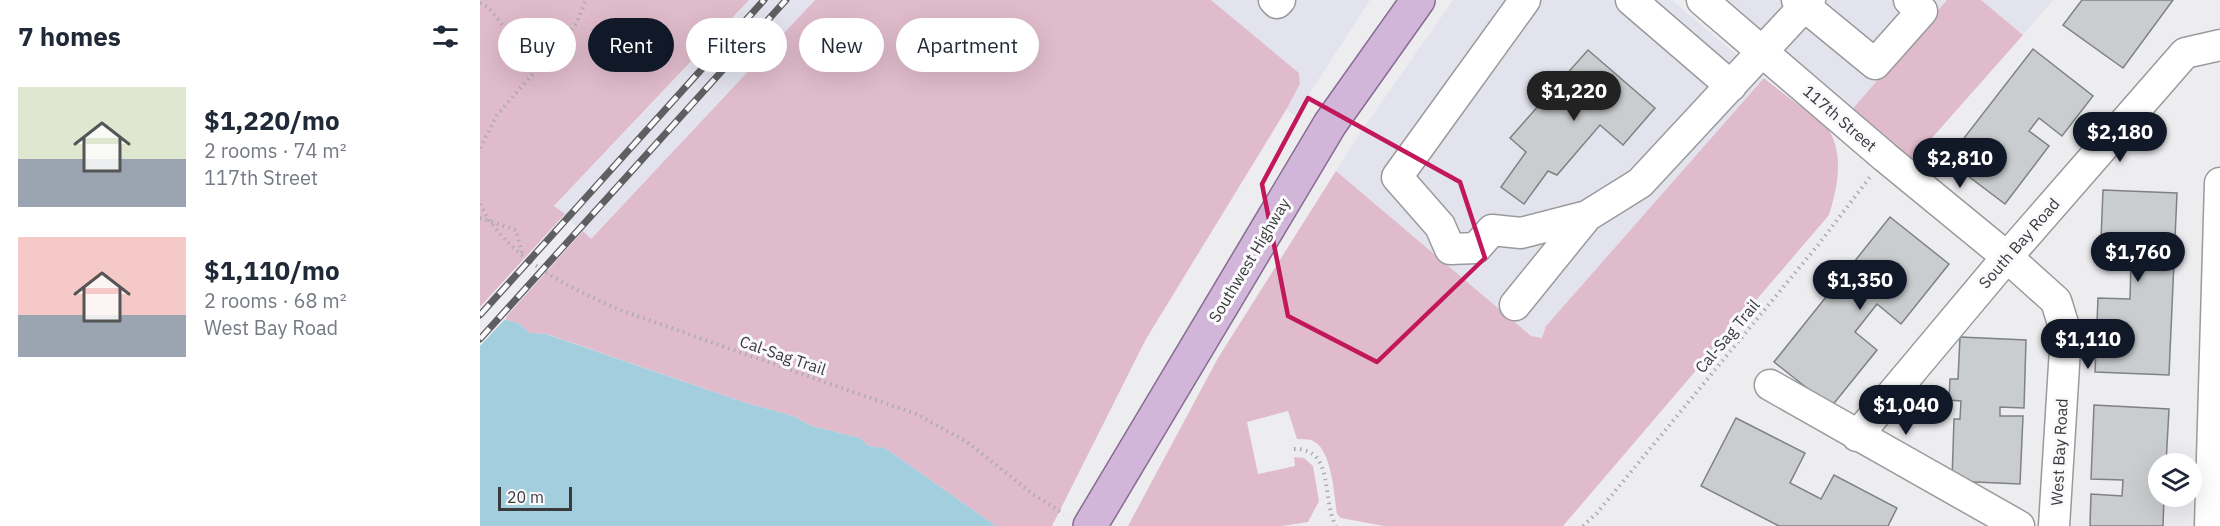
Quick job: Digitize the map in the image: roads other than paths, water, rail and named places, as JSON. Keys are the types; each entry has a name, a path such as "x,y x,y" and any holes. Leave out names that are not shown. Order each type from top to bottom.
{"main road":[{"name":"Southwest Highway","path":"1087,517 1330,124 1418,0"}],"street":[{"path":"1274,0 1278,3 1280,0"},
{"path":"1525,0 1397,177 1440,226 1450,249 1476,248 1492,230 1521,232 1587,216 1640,183 1763,51 1804,2 1875,64 1922,11 1909,0"},
{"path":"1631,0 1731,86"},
{"name":"117th Street","path":"1702,0 1885,157 2007,256"},
{"name":"South Bay Road","path":"1857,436 2007,256 2185,53 2220,45"},
{"path":"2210,526 2220,183"},
{"path":"1515,305 1587,216"},
{"name":"West Bay Road","path":"2007,256 2056,301 2066,333 2054,526"},
{"path":"1770,385 2019,526"}],"water":[{"path":"480,313 518,323 530,333 546,334 743,402 793,416 812,426 860,438 869,446 885,448 996,526 480,526"}],"railway":[{"path":"480,315 764,0"},
{"path":"480,339 786,0"}]}
